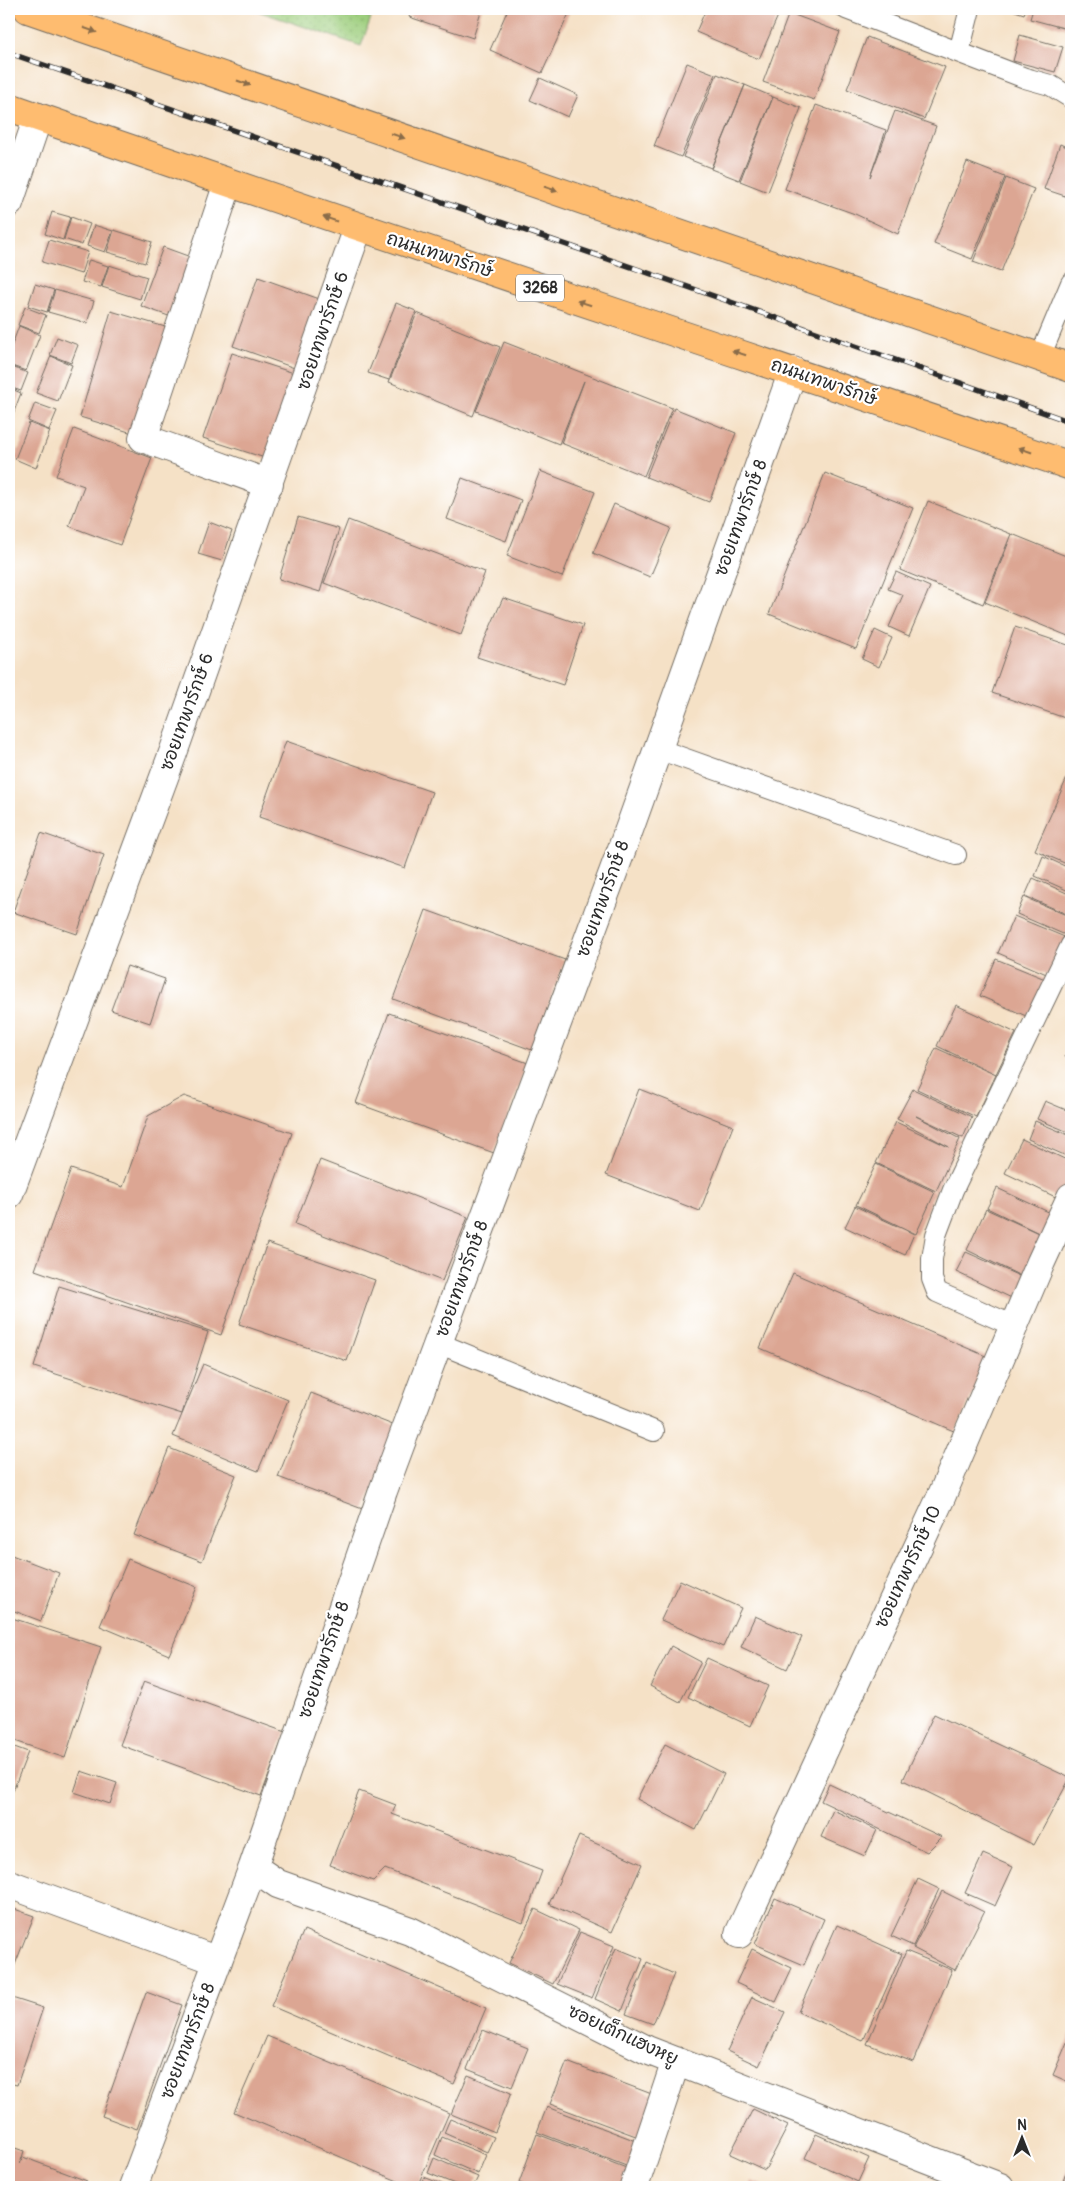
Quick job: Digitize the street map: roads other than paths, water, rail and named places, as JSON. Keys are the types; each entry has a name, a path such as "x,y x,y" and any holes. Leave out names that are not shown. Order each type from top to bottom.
{"main road":[{"path":"28,9 1071,368"},
{"name":"ถนนเทพารักษ์","path":"9,107 358,228 794,371 1071,466"}],"street":[{"path":"9,203 38,117"},
{"path":"228,183 143,438 269,484"},
{"name":"ซอยเทพารักษ์ 6","path":"9,1194 173,753 358,228"},
{"name":"ซอยเทพารักษ์ 8","path":"133,2187 253,1867 383,1490 658,749 794,371"},
{"name":"ซอยเทพารักษ์ 10","path":"739,1934 942,1495 1071,1197"},
{"name":"ซอยเต็กแฮงหยู","path":"253,1867 278,1884 410,1931 647,2050 1000,2187"},
{"path":"9,1884 218,1960"},
{"path":"634,2187 676,2061"}],"lane":[{"path":"846,9 1025,78 1050,85 1071,98"},
{"path":"959,52 970,9"},
{"path":"1040,358 1071,283"},
{"path":"658,749 956,855"},
{"path":"1014,1326 938,1292 932,1279 932,1259 936,1235 953,1190 1071,945"},
{"path":"438,1343 654,1431"}],"railway":[{"path":"9,53 637,269 1071,422"}]}
